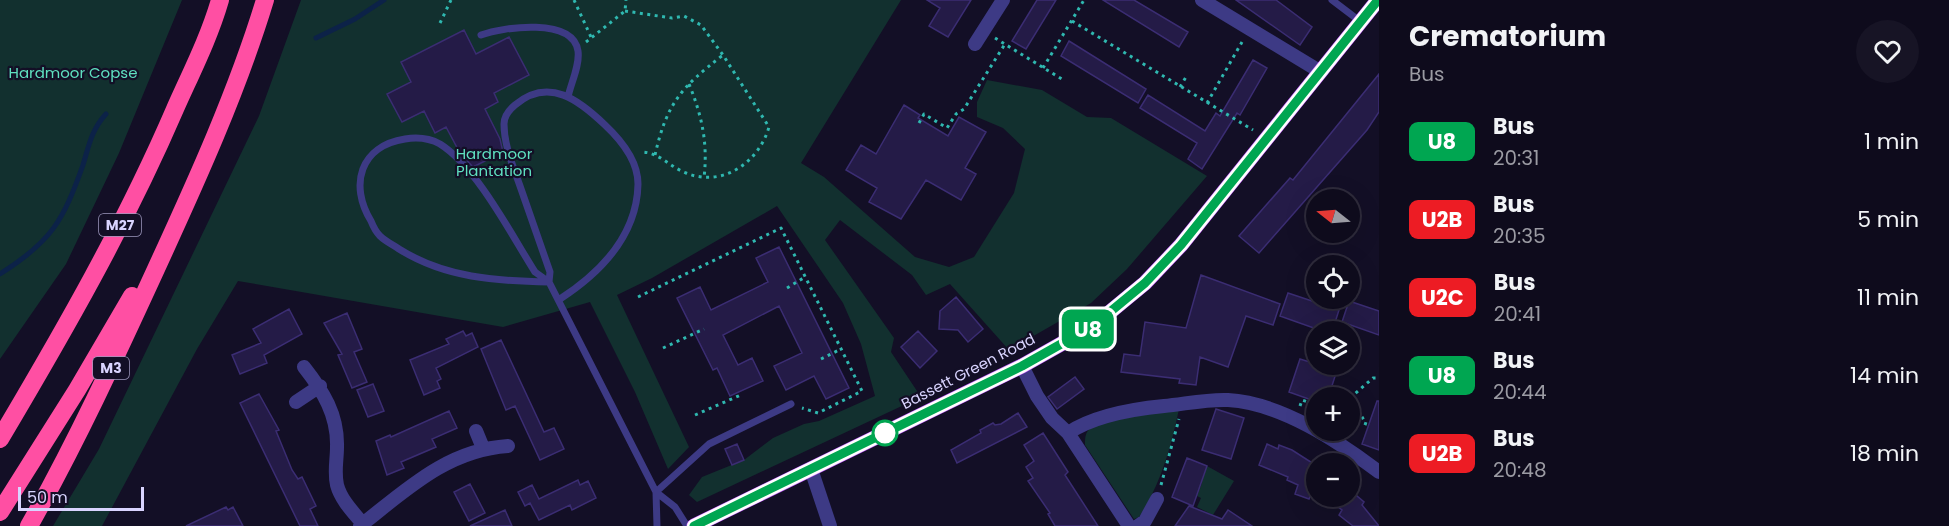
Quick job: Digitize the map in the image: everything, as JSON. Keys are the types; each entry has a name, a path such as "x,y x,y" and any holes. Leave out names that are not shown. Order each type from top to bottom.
{"highway":[{"name":"M27","path":"0,439 93,279 165,134 214,22 220,0"},
{"path":"0,512 77,390 185,206 254,38 265,0"},
{"name":"M3","path":"29,526 98,396 185,206"}],"main road":[{"name":"Bassett Green Road","path":"694,526 1022,366 1093,326 1145,283 1181,245 1378,0"}],"street":[{"path":"975,44 1003,0"},
{"path":"1202,0 1321,72"},
{"path":"1022,366 1052,418 1068,433 1129,526"},
{"path":"304,367 320,386 332,409 337,431 337,484 346,503 361,525 401,492 454,459 483,448 508,446"},
{"path":"296,402 320,386"},
{"path":"1068,433 1079,425 1119,413 1229,400 1260,405 1290,415 1379,472"},
{"path":"476,431 483,448"},
{"path":"811,469 830,526"},
{"path":"1138,526 1145,521 1157,499"}],"lane":[{"path":"1332,0 1361,22"},
{"path":"481,35 501,28 548,28 574,40 578,49 578,60 568,97"},
{"path":"549,282 550,272 507,148 504,122 509,110 533,94 550,92 581,102 616,136 630,154 638,183 632,212 621,241 607,262 586,282 560,299"},
{"path":"549,282 506,281 463,276 440,270 407,254 380,236 363,207 359,190 362,167 376,150 397,140 418,136 440,144 481,187 535,272 549,282 560,299 656,492 657,526"},
{"path":"656,492 709,444 791,404"},
{"path":"656,492 675,507 687,526"}],"path":[{"path":"440,23 452,0"},
{"path":"574,0 591,37"},
{"path":"625,11 626,0"},
{"path":"1043,68 1084,0"},
{"path":"578,49 625,11 692,19 708,33 769,128 764,144 742,166 723,176 704,178 686,173 655,154 643,152 630,154"},
{"path":"1072,21 1248,127"},
{"path":"1207,103 1250,29"},
{"path":"983,31 1065,81"},
{"path":"919,123 924,114 947,128 956,114 964,109 1005,44"},
{"path":"655,154 666,113 689,84 723,55"},
{"path":"1180,87 1186,77"},
{"path":"689,84 705,133 707,153 704,178"},
{"path":"638,297 781,228 862,391 818,413 791,404"},
{"path":"787,288 806,277"},
{"path":"663,348 704,329"},
{"path":"821,358 841,349"},
{"path":"1360,389 1373,378 1379,378"},
{"path":"695,415 743,394"},
{"path":"1157,499 1177,429 1181,404"},
{"path":"1360,412 1368,424 1360,421"}],"green space":[{"name":"Hardmoor Copse","path":"0,0 182,0 119,153 66,264 0,359"},
{"name":"Hardmoor Plantation","path":"301,0 901,0 801,163 824,177 915,257 949,267 974,257 1014,193 1025,149 1003,128 977,117 977,102 987,80 1042,90 1087,117 1111,118 1207,176 1127,269 1091,303 1009,350 950,284 926,295 912,275 840,220 825,240 894,338 891,352 921,397 697,502 689,495 702,477 744,460 773,438 875,396 861,344 843,303 777,206 652,278 617,295 689,447 668,469 635,392 590,302 503,327 238,281 197,349 102,526 53,526 99,449 259,116"},
{"path":"1179,409 1169,451 1159,478 1147,504 1139,517 1134,519 1085,445 1086,433 1091,428 1111,421"},
{"path":"1207,466 1234,481 1213,515 1197,507 1201,498 1197,496 1202,483 1196,480 1202,477"}],"building":[{"path":"927,0 971,0 948,37 929,26 940,8"},
{"path":"1037,0 1056,0 1026,49 1012,41"},
{"path":"1103,0 1134,0 1188,32 1179,47"},
{"path":"1236,0 1276,0 1312,27 1300,45"},
{"path":"464,30 476,54 509,37 529,75 494,93 498,102 485,109 500,139 503,152 473,167 460,153 446,127 435,133 424,111 402,122 387,94 411,82 401,62"},
{"path":"1069,41 1146,89 1138,103 1061,56"},
{"path":"1253,60 1267,68 1240,115 1237,113 1202,169 1188,159 1197,143 1140,108 1148,95 1205,131 1216,113 1220,116"},
{"path":"1379,74 1379,112 1367,130 1315,189 1306,189 1306,199 1259,253 1239,236 1290,178 1293,180"},
{"path":"904,105 920,115 918,118 948,136 959,117 986,132 965,168 976,174 961,200 926,180 901,219 869,202 877,188 846,170 861,145 876,154"},
{"path":"779,247 849,388 826,399 814,376 786,390 774,366 802,353 779,306 723,335 738,365 752,358 763,381 730,396 717,368 713,370 677,298 700,287 711,310 768,282 756,258"},
{"path":"1201,275 1280,304 1273,325 1246,316 1228,367 1200,357 1196,385 1179,383 1180,379 1121,372 1124,354 1140,356 1145,322 1186,328"},
{"path":"1288,293 1306,299 1306,309 1339,310 1336,321 1306,321 1306,325 1280,316"},
{"path":"956,297 983,329 968,342 958,330 939,329 940,311"},
{"path":"1360,305 1379,311 1379,335 1360,328 1360,321 1342,321 1346,309 1360,309"},
{"path":"289,309 302,334 264,355 267,363 240,374 232,355 261,343 253,329"},
{"path":"347,313 362,349 354,352 367,382 352,388 338,355 342,354 324,323"},
{"path":"463,331 466,336 472,333 478,347 436,368 441,379 437,381 440,388 424,395 410,360 449,344 446,339"},
{"path":"918,331 937,351 920,368 901,347"},
{"path":"501,340 544,432 554,428 564,449 540,460 515,406 506,410 481,349"},
{"path":"1300,359 1306,361 1306,375 1335,375 1332,387 1306,387 1306,398 1289,392"},
{"path":"1075,377 1084,389 1057,409 1048,397"},
{"path":"373,384 384,411 368,417 357,390"},
{"path":"259,394 279,430 276,431 292,470 298,479 302,477 316,506 310,509 318,526 300,526 240,403"},
{"path":"1377,401 1379,401 1379,450 1362,444"},
{"path":"1216,409 1244,418 1231,459 1202,450"},
{"path":"449,411 457,428 432,439 436,447 401,462 404,468 387,475 376,441 390,435 391,437"},
{"path":"1018,413 1027,427 957,463 951,450 981,433 980,430 993,423 1001,424"},
{"path":"1043,433 1068,472 1065,475 1098,526 1055,526 1048,514 1050,513 1028,481 1033,478 1026,467 1034,461 1024,445"},
{"path":"737,444 744,460 732,465 725,449"},
{"path":"1267,444 1278,449 1279,445 1306,459 1306,498 1295,494 1298,485 1287,480 1288,477 1259,465"},
{"path":"1187,458 1207,466 1193,506 1172,497"},
{"path":"578,480 580,485 588,481 596,498 572,510 570,505 539,520 530,503 525,506 518,492 532,485 539,499"},
{"path":"470,484 485,513 469,521 454,492"},
{"path":"1360,499 1364,502 1362,505 1379,526 1353,526 1339,515 1342,510 1338,507 1360,507"},
{"path":"1189,506 1222,519 1228,510 1252,526 1175,526"},
{"path":"226,507 228,510 233,507 243,526 186,526"},
{"path":"505,510 512,526 470,526"}],"waterway":[{"path":"316,38 355,19 384,0"},
{"path":"0,274 32,251 54,228 69,201 94,131 106,114"}],"bus line":[{"name":"U8","path":"694,526 1022,366 1093,326 1145,283 1169,259 1378,0"}]}
